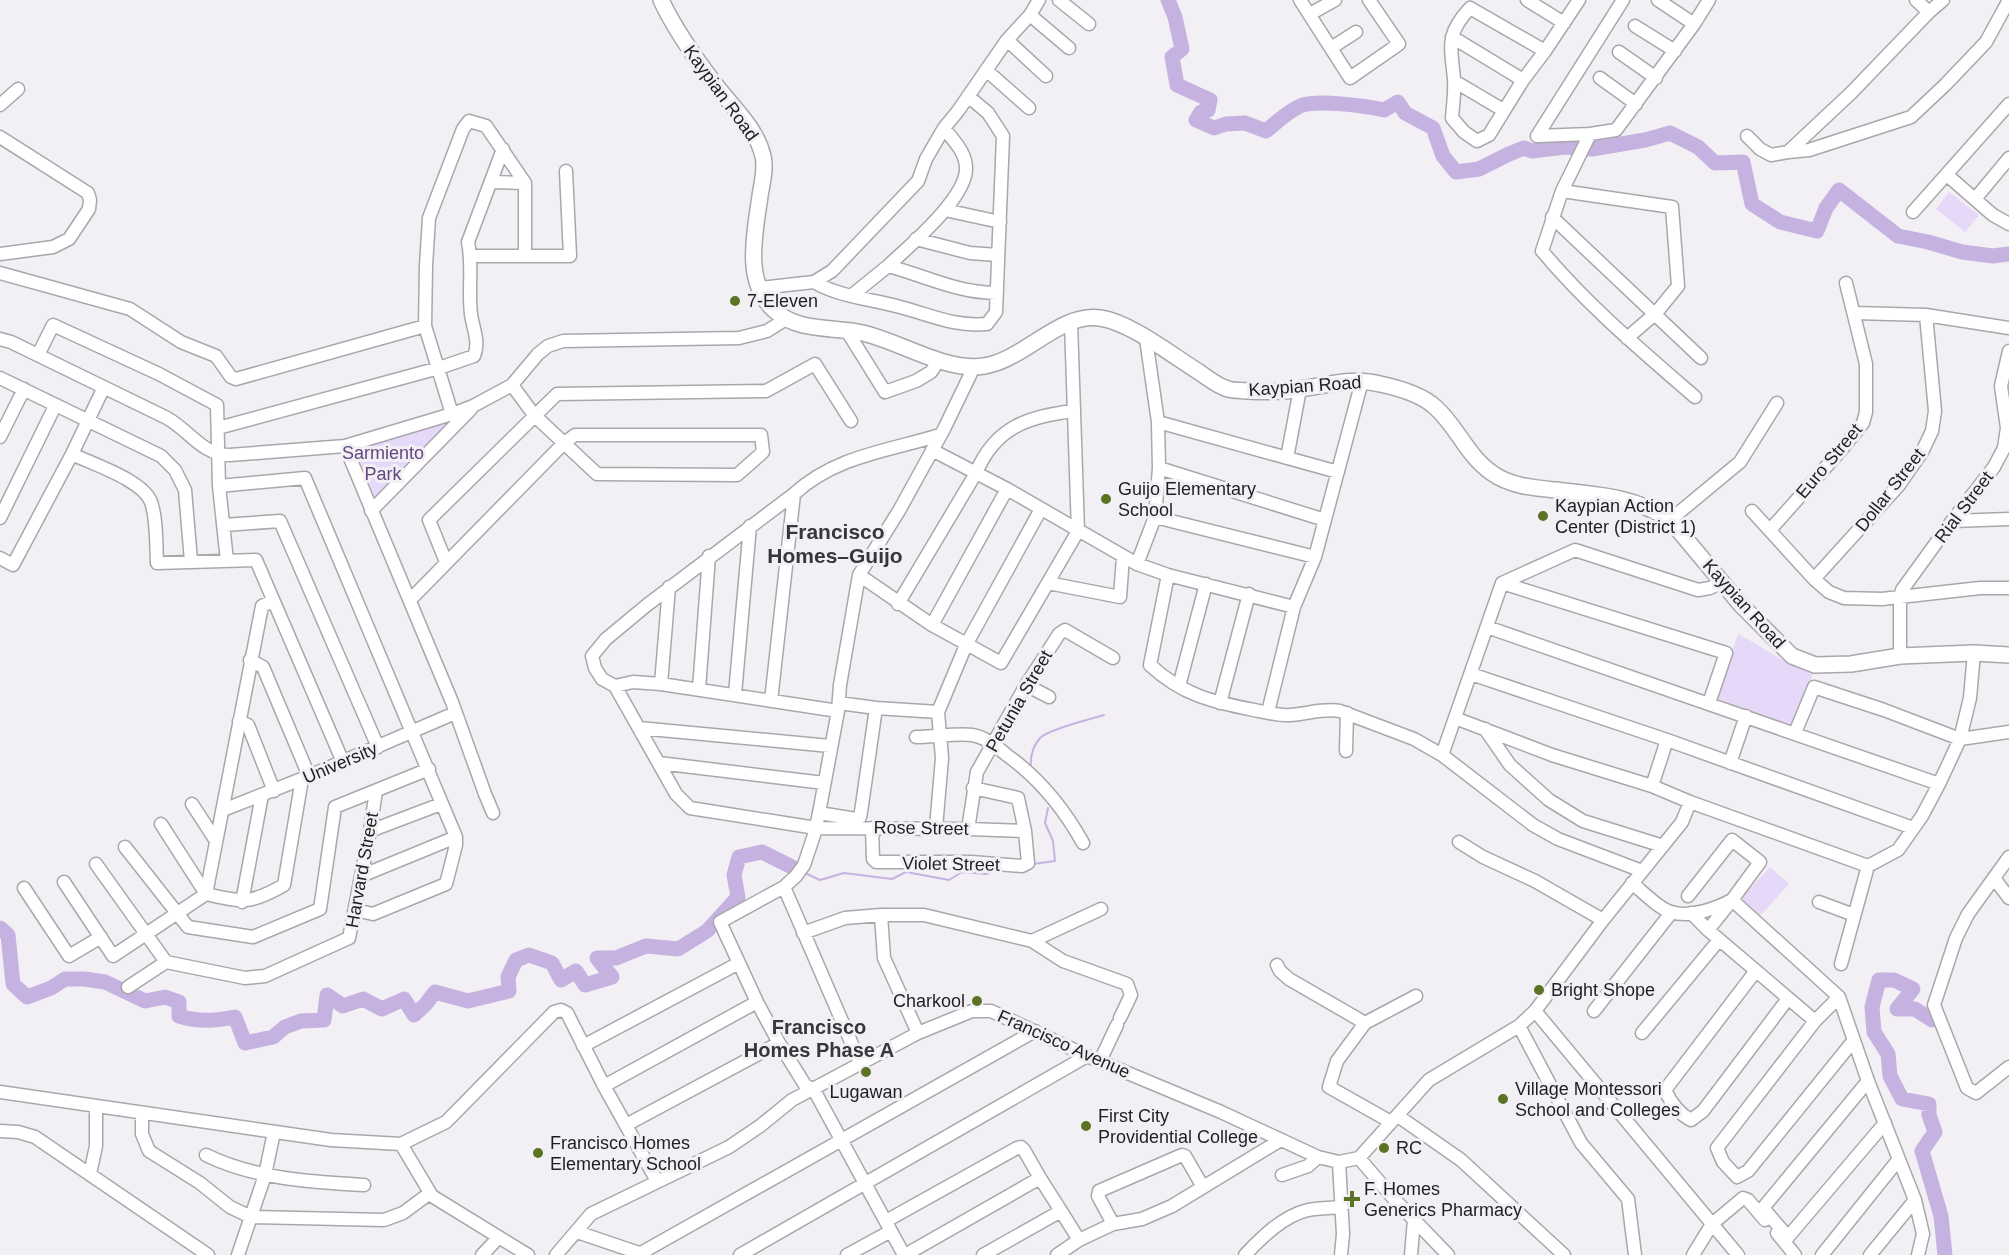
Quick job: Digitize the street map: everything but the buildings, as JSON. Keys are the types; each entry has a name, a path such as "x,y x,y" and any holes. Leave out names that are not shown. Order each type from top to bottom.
{"main road":[{"name":"Kaypian Road","path":"661,0 675,28 759,143 764,159 753,258 754,274 767,302 786,319 798,325 861,333 898,344 946,363 974,367 987,366 1009,358 1071,322 1087,317 1102,318 1118,323 1229,389 1254,391 1300,389 1341,381 1380,384 1416,395 1435,406 1472,455 1492,474 1524,487 1626,500 1648,506 1670,520 1748,612 1791,657 1815,665 1974,653 2009,655"}],"street":[{"path":"759,288 814,282 832,271 918,181 926,159 944,128 1007,40 1030,15 1039,0"},
{"path":"1059,0 1089,24"},
{"path":"1300,0 1350,78 1399,44 1369,0"},
{"path":"1310,14 1335,0"},
{"path":"1527,0 1564,23"},
{"path":"1545,51 1470,8 1459,20 1450,48 1454,81 1452,118 1464,132 1477,141 1489,135 1522,80 1545,51 1579,0"},
{"path":"1623,0 1537,136 1589,137 1616,130 1656,78 1709,0"},
{"path":"1916,0 1929,12"},
{"path":"1788,152 1851,93 1943,0"},
{"path":"1747,136 1760,149 1771,155 1809,150 1911,117 1946,85 1986,42 2009,0"},
{"path":"1663,1 1694,24"},
{"path":"1030,15 1069,48"},
{"path":"1635,26 1675,51"},
{"path":"1331,48 1356,32"},
{"path":"1452,37 1522,80"},
{"path":"1007,40 1046,76"},
{"path":"1619,52 1656,78"},
{"path":"986,70 1029,108"},
{"path":"1600,78 1636,104"},
{"path":"1454,81 1503,110"},
{"path":"0,105 18,88"},
{"path":"814,282 829,291 966,326 987,324 996,312 1002,136 988,113 968,96"},
{"path":"1913,212 2009,104"},
{"path":"452,414 425,326 426,266 429,218 463,129 469,121 486,126 525,183 525,256"},
{"path":"851,296 888,266 945,210 963,184 966,168 962,152 944,128"},
{"path":"0,137 88,193 90,200 89,209 69,239 53,247 0,254"},
{"path":"1589,137 1562,190 1542,251 1555,267 1627,338 1695,397"},
{"path":"218,428 474,357 478,348 471,314 471,256 468,242 503,149"},
{"path":"1975,199 2008,162"},
{"path":"471,256 570,256 566,171"},
{"path":"1947,175 1993,216 2009,224"},
{"path":"491,182 525,183"},
{"path":"1562,190 1672,207 1678,286 1656,313 1627,338"},
{"path":"945,210 1000,222"},
{"path":"1552,217 1701,357"},
{"path":"916,239 970,253 998,255"},
{"path":"888,266 922,275 951,288 997,293"},
{"path":"0,273 130,309 181,342 216,357 236,379 425,326"},
{"name":"Euro Street","path":"1770,530 1863,423 1866,412 1866,364 1846,283"},
{"path":"1855,313 1926,315 2009,328"},
{"name":"Dollar Street","path":"1814,579 1899,485 1923,452 1932,432 1935,411 1926,315"},
{"path":"0,339 168,418 181,426 204,448 218,455 345,446 452,414 473,406 512,385 538,354 548,346 563,340 739,338 767,331 786,319"},
{"path":"859,575 898,604 1000,663 1078,531 1071,322"},
{"path":"38,355 53,325 200,394 217,405 219,486 227,561"},
{"path":"847,331 885,392 931,372 939,360"},
{"path":"1137,564 1155,517 1160,468 1158,422 1146,339"},
{"name":"Rial Street","path":"1900,597 1902,590 1952,520 1994,467 2004,448 2007,428 2001,386 2008,357"},
{"path":"447,562 429,520 557,394 766,391 815,364 850,421"},
{"path":"974,367 900,508 859,575 819,813 804,865 784,887 720,922 757,1002 779,1043 805,1085 814,1090 905,1255 1040,1178"},
{"path":"0,378 161,456 175,470 185,490 191,561"},
{"path":"1268,712 1294,607 1315,557 1362,381"},
{"path":"410,600 564,443 575,435 761,435 764,452 737,475 597,474 564,443 534,415 512,385"},
{"path":"0,558 13,565 72,454 104,387"},
{"path":"0,437 24,389"},
{"path":"1287,458 1300,389"},
{"path":"1670,520 1740,462 1777,403"},
{"path":"0,518 55,406"},
{"path":"371,511 473,406"},
{"path":"898,604 992,444 1009,429 1026,420 1045,414 1074,411"},
{"path":"1158,422 1338,472"},
{"path":"661,684 669,587 794,494 809,480 828,469 862,455 940,435"},
{"path":"345,446 410,600 493,813"},
{"path":"932,450 1007,489 1137,564 1294,607"},
{"path":"72,454 135,484 148,495 152,505 157,563 256,560 343,762"},
{"path":"1160,468 1325,520"},
{"path":"219,486 305,478 456,837 446,884 373,914 355,910"},
{"path":"932,625 1007,489"},
{"path":"771,701 794,494"},
{"path":"936,828 941,776 938,712 966,645 1041,509"},
{"path":"1752,511 1814,579 1829,592 1844,598 1882,599 1980,588 2009,588"},
{"path":"1155,517 1315,557"},
{"path":"1952,520 2009,519"},
{"path":"224,525 280,521 378,747"},
{"path":"735,694 750,526"},
{"path":"1442,755 1502,583 1575,550 1698,590 1710,588 1722,582"},
{"path":"699,688 709,556"},
{"path":"1047,582 1120,597 1123,557"},
{"path":"1168,574 1150,665 1179,686 1197,697 1268,712 1288,715 1327,709 1347,713 1414,739 1442,755 1533,825 1558,839 1642,871"},
{"path":"1502,583 1726,653 1709,703"},
{"path":"1179,686 1206,584"},
{"name":"Rose Street","path":"669,587 596,649 592,656 594,668 602,679 615,686 676,794 690,808 816,828 968,828 1025,831"},
{"path":"1220,703 1249,594"},
{"path":"1900,597 1900,657"},
{"path":"206,894 262,606 273,601"},
{"path":"1486,627 1939,784"},
{"name":"Petunia Street","path":"968,828 977,772 1026,686 1062,631 1113,658"},
{"path":"1841,964 1868,866 1899,850 1922,816 1960,739 1970,698 1974,653"},
{"path":"64,882 113,956 206,894 242,902 262,896 284,885 306,778 263,667 250,660"},
{"path":"1471,674 1667,740 1913,828"},
{"path":"615,686 633,682 661,684 699,688 771,701 938,712"},
{"path":"1026,686 1050,697"},
{"path":"1796,733 1814,687 1884,710 1960,739 2009,732"},
{"path":"819,813 856,819 860,817 876,708"},
{"name":"University","path":"223,810 306,778 455,713"},
{"path":"1346,751 1347,713"},
{"path":"1730,763 1746,716"},
{"path":"1455,718 1552,755 1652,786 1690,802 1868,866"},
{"path":"239,721 249,725 268,793 242,902"},
{"path":"639,728 830,746"},
{"path":"1485,729 1510,765 1550,800 1583,821 1663,846"},
{"path":"916,737 971,735 994,745 1023,766 1046,789 1071,822 1083,843"},
{"path":"1652,786 1667,740"},
{"path":"659,763 824,783"},
{"path":"125,847 188,927 253,938 320,909 335,807 429,769"},
{"path":"973,788 1018,798 1025,831"},
{"name":"Harvard Street","path":"166,962 245,978 266,976 349,938 376,791"},
{"path":"1448,1255 1359,1158 1429,1080 1520,1026 1535,1011 1603,920 1682,822 1690,802"},
{"path":"192,804 216,841"},
{"path":"370,831 441,804"},
{"path":"161,824 206,894"},
{"name":"Violet Street","path":"872,828 873,859 876,862 971,862 1022,866 1029,861 1025,831"},
{"path":"361,876 456,837"},
{"path":"1688,896 1732,840 1760,862 1708,930"},
{"path":"1459,842 1484,857 1535,881 1603,920"},
{"path":"2009,857 1968,914 1956,938 1934,1005 1967,1088 1976,1093 2009,1067"},
{"path":"96,864 166,962 128,987"},
{"path":"1994,878 2009,898"},
{"path":"1632,883 1671,912 1691,913 1718,908 1732,900"},
{"path":"784,887 861,1065"},
{"path":"24,888 69,956 101,937"},
{"path":"1732,900 1839,997 1868,1081 1915,1200 1923,1234 1918,1255"},
{"path":"1819,902 1854,915"},
{"path":"1032,941 1101,909"},
{"path":"1594,1011 1671,912"},
{"path":"1691,913 1755,972 1815,1022"},
{"path":"881,915 884,958 918,1033"},
{"path":"803,933 845,918 924,915 1032,941 1063,961 1127,984 1131,996 1100,1061"},
{"path":"1641,1033 1719,940"},
{"path":"583,1046 739,963"},
{"path":"1277,965 1289,979 1365,1023"},
{"path":"1755,972 1665,1090 1669,1099 1683,1116 1691,1120 1703,1111 1787,1000"},
{"path":"1416,996 1365,1023 1336,1061 1329,1087 1394,1119 1461,1160 1564,1255"},
{"path":"1839,997 1815,1022 1717,1148 1723,1162 1737,1177 1748,1171 1854,1040"},
{"path":"604,1086 757,1002"},
{"path":"0,1092 331,1140 401,1144 446,1122 554,1012 561,1010 567,1013 604,1086 657,1181"},
{"name":"Francisco Avenue","path":"556,1255 591,1214 729,1147 792,1100 918,1033 972,1011 990,1011 1318,1157 1339,1162 1359,1158"},
{"path":"1535,1011 1738,1255"},
{"path":"1520,1026 1581,1143 1628,1199 1635,1255"},
{"path":"577,1232 643,1254 1035,1031"},
{"path":"626,1125 779,1043"},
{"path":"740,1255 1087,1056"},
{"path":"1803,1255 1763,1208 1868,1081"},
{"path":"90,1174 96,1146 96,1107"},
{"path":"142,1114 142,1134 149,1151 200,1183 230,1207 251,1217 384,1220 403,1213 430,1193"},
{"path":"1788,1237 1885,1123"},
{"path":"0,1131 18,1132 35,1137 208,1255"},
{"path":"238,1255 265,1175 274,1132"},
{"path":"1057,1255 1078,1240 1113,1224 1142,1219 1172,1206 1279,1141"},
{"path":"401,1144 432,1196 528,1255"},
{"path":"847,1255 888,1226 1021,1147 1078,1240"},
{"path":"206,1155 265,1175 364,1185"},
{"path":"1113,1224 1098,1196 1099,1191 1182,1155 1185,1156 1203,1186"},
{"path":"1282,1175 1308,1166 1318,1157"},
{"path":"1822,1255 1899,1159"},
{"path":"1339,1162 1342,1207 1341,1255"},
{"path":"1693,1255 1712,1224 1743,1198 1748,1200 1795,1255"},
{"path":"1870,1255 1915,1200"},
{"path":"1245,1255 1268,1232 1286,1220 1307,1210 1342,1207"},
{"path":"983,1255 1060,1211"},
{"path":"1411,1255 1414,1220"},
{"path":"482,1255 499,1237"}],"green space":[{"path":"1949,192 1979,215 1965,232 1936,209"},
{"name":"Sarmiento Park","path":"450,422 375,498 356,450"},
{"path":"1738,634 1784,661 1813,674 1793,727 1716,698"},
{"path":"1770,867 1789,884 1759,917 1740,900"}],"waterway":[{"path":"1168,0 1175,17 1182,49 1172,57 1177,85 1210,100 1208,110 1201,112 1196,120 1214,128 1226,124 1245,123 1266,131 1291,111 1307,104 1341,104 1384,110 1398,102 1405,113 1433,128 1443,156 1456,172 1479,169 1524,148 1532,151 1565,147 1592,149 1645,140 1670,133 1698,147 1715,163 1743,162 1752,204 1780,222 1817,231 1826,208 1839,190 1898,236 1962,252 1993,256 2009,254"},
{"path":"1031,769 1032,753 1040,738 1061,728 1104,715"},
{"path":"1033,864 1055,861 1053,841 1045,823 1048,808"},
{"path":"0,928 8,935 13,984 27,997 51,988 65,979 105,982 145,1001 165,997 179,1002 179,1016 186,1018 207,1020 235,1017 245,1043 273,1037 285,1027 301,1021 324,1020 327,995 343,1006 363,999 382,1009 404,999 414,1015 435,992 468,1001 509,991 508,977 516,960 529,955 552,963 561,980 576,971 585,985 612,977 597,958 616,958 646,946 678,949 707,931 738,897 734,875 739,857 762,852 794,868"},
{"path":"805,873 820,880 844,873 892,879 906,872 949,880 962,872 987,874 995,870"},
{"path":"1932,1020 1915,1009 1897,1009 1913,989 1894,980 1879,980 1872,1007 1874,1032 1888,1054 1890,1076 1902,1099 1929,1104 1929,1115 1935,1132 1922,1151 1941,1216 1945,1255"}],"place":[{"name":"7-Eleven","path":"735,301"},
{"name":"Guijo Elementary School","path":"1106,499"},
{"name":"Kaypian Action Center (District 1)","path":"1543,516"},
{"name":"Bright Shope","path":"1539,990"},
{"name":"Charkool","path":"977,1001"},
{"name":"Lugawan","path":"866,1072"},
{"name":"Village Montessori School and Colleges","path":"1503,1099"},
{"name":"First City Providential College","path":"1086,1126"},
{"name":"RC","path":"1384,1148"},
{"name":"Francisco Homes Elementary School","path":"538,1153"},
{"name":"F. Homes Generics Pharmacy","path":"1352,1199"}],"district":[{"name":"Francisco Homes–Guijo","path":"835,544"},
{"name":"Francisco Homes Phase A","path":"819,1038"}]}
